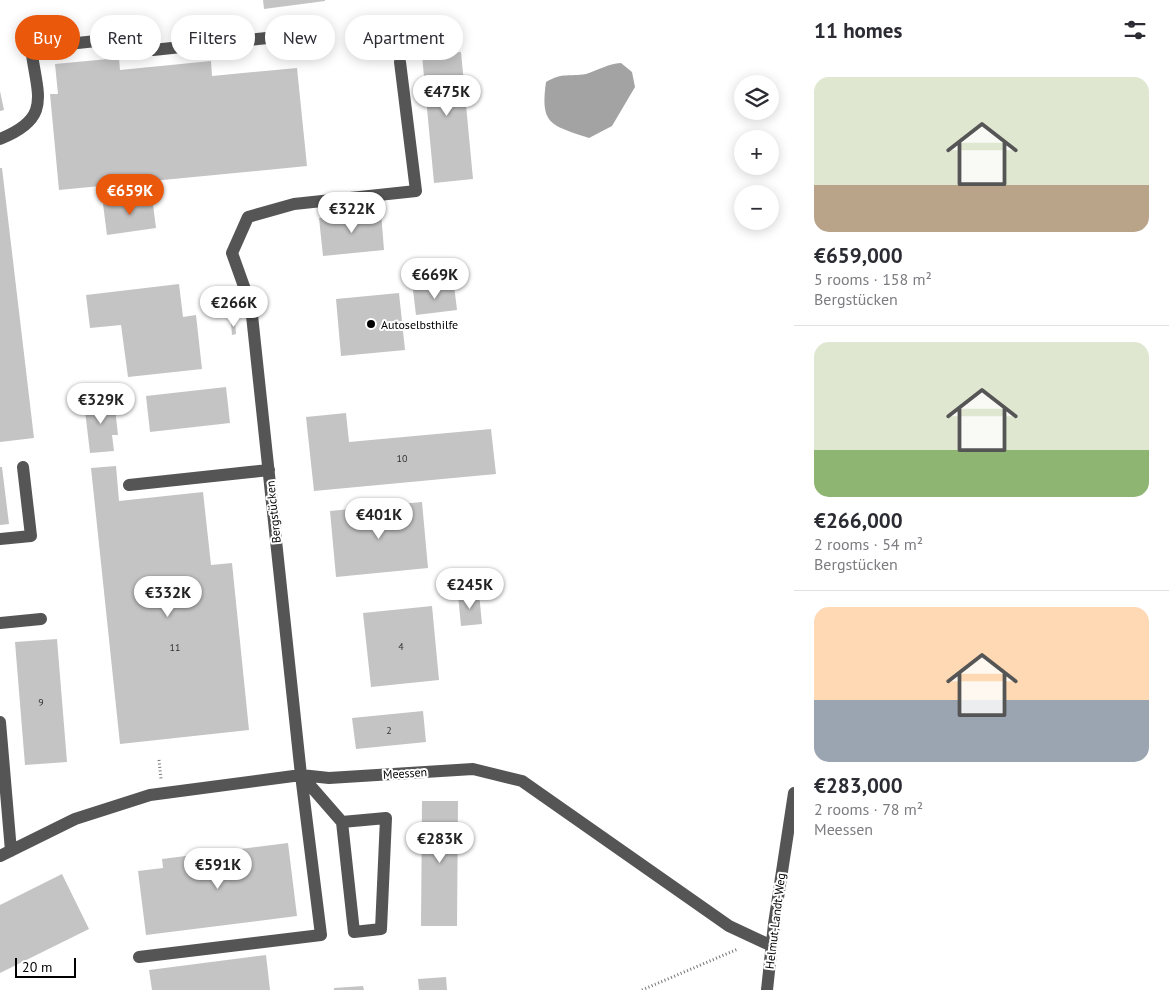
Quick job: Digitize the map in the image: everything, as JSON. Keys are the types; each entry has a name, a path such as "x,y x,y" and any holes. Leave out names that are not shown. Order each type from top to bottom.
{"street":[{"path":"0,139 18,132 35,117 38,103 31,48 152,35 153,50 265,38"},
{"name":"Bergstücken","path":"139,957 321,935 301,775 251,306 232,253 248,217 294,204 416,191 400,62"},
{"path":"0,539 31,536 23,468"},
{"path":"129,485 269,470"},
{"path":"0,623 41,619"},
{"path":"0,722 5,853"},
{"name":"Meessen","path":"5,853 75,819 150,795 301,775 329,778 473,769 522,781 729,926 772,946"},
{"path":"301,775 342,822 354,932 381,929 386,818 342,822"},
{"name":"Helmut-Landt-Weg","path":"767,990 794,792"}],"path":[{"path":"642,990 736,949 772,946"}],"shaded area":[{"path":"621,63 632,72 635,87 612,126 589,138 565,130 551,121 545,107 546,82 557,77 586,74"}],"building":[{"path":"263,0 325,0 325,1 264,9"},
{"path":"119,60 120,70 211,61 212,76 297,68 307,166 59,190 50,94 58,94 55,64"},
{"path":"422,60 462,60 473,179 434,183"},
{"path":"0,91 4,110 0,111"},
{"path":"0,168 2,168 34,438 0,442"},
{"path":"152,197 156,228 107,235 103,204"},
{"path":"381,212 384,250 323,256 319,218"},
{"path":"179,284 183,317 196,315 202,369 128,377 121,325 90,328 86,295"},
{"path":"454,285 457,310 416,315 413,290"},
{"path":"399,293 405,350 341,356 336,299"},
{"path":"235,322 236,334 232,335 231,323"},
{"path":"226,387 230,423 150,432 146,396"},
{"path":"114,399 118,435 112,435 114,451 90,453 84,402"},
{"path":"346,413 349,442 491,429 496,474 314,491 306,417"},
{"path":"116,466 119,501 203,492 211,565 232,563 249,730 120,744 91,468"},
{"path":"0,467 2,467 9,524 0,525"},
{"path":"422,502 428,568 336,577 330,511"},
{"path":"479,593 482,624 461,626 458,595"},
{"path":"432,606 439,680 371,687 363,613"},
{"path":"57,639 67,762 25,765 15,642"},
{"path":"423,711 426,742 356,749 352,718"},
{"path":"422,801 458,801 457,926 421,926"},
{"path":"288,843 297,916 146,935 138,871 163,868 162,859"},
{"path":"62,874 89,929 0,973 0,905"},
{"path":"266,955 270,990 152,990 149,970"},
{"path":"446,977 447,990 419,990 418,979"},
{"path":"363,986 364,990 334,990 334,988"}],"place":[{"name":"Autoselbsthilfe","path":"371,324"}]}
